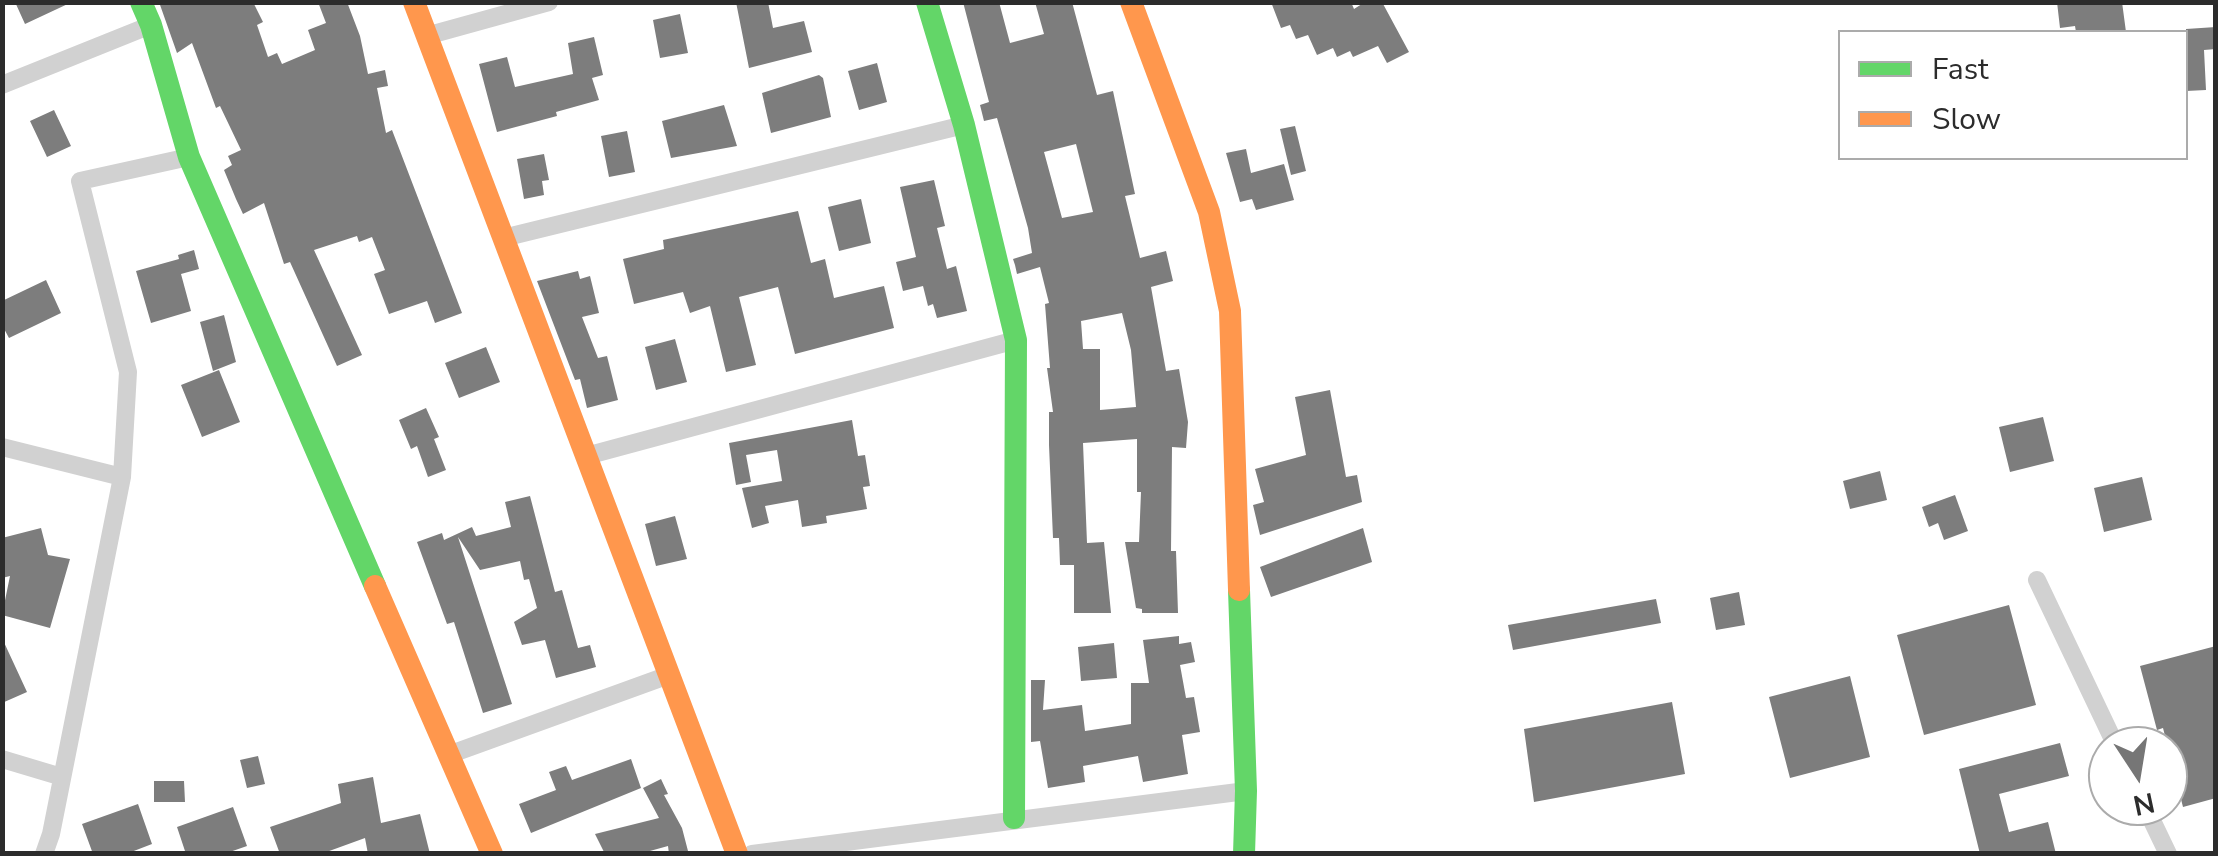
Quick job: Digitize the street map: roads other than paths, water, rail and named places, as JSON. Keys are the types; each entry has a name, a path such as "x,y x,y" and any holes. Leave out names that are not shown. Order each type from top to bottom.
{"street":[{"path":"141,2 189,157 492,854"},
{"path":"414,2 737,854"},
{"path":"426,36 549,2"},
{"path":"927,2 964,125 1016,340 1014,818"},
{"path":"1132,2 1209,212 1230,311 1246,791 1244,854"},
{"path":"2,85 151,25"},
{"path":"503,238 964,125"},
{"path":"44,854 122,477 128,372 80,180 189,157"},
{"path":"586,456 1016,340"},
{"path":"2,447 122,477"},
{"path":"2037,580 2106,726"},
{"path":"451,754 669,674"},
{"path":"2,759 62,777"},
{"path":"752,854 1246,791"},
{"path":"2155,826 2168,854"}]}
